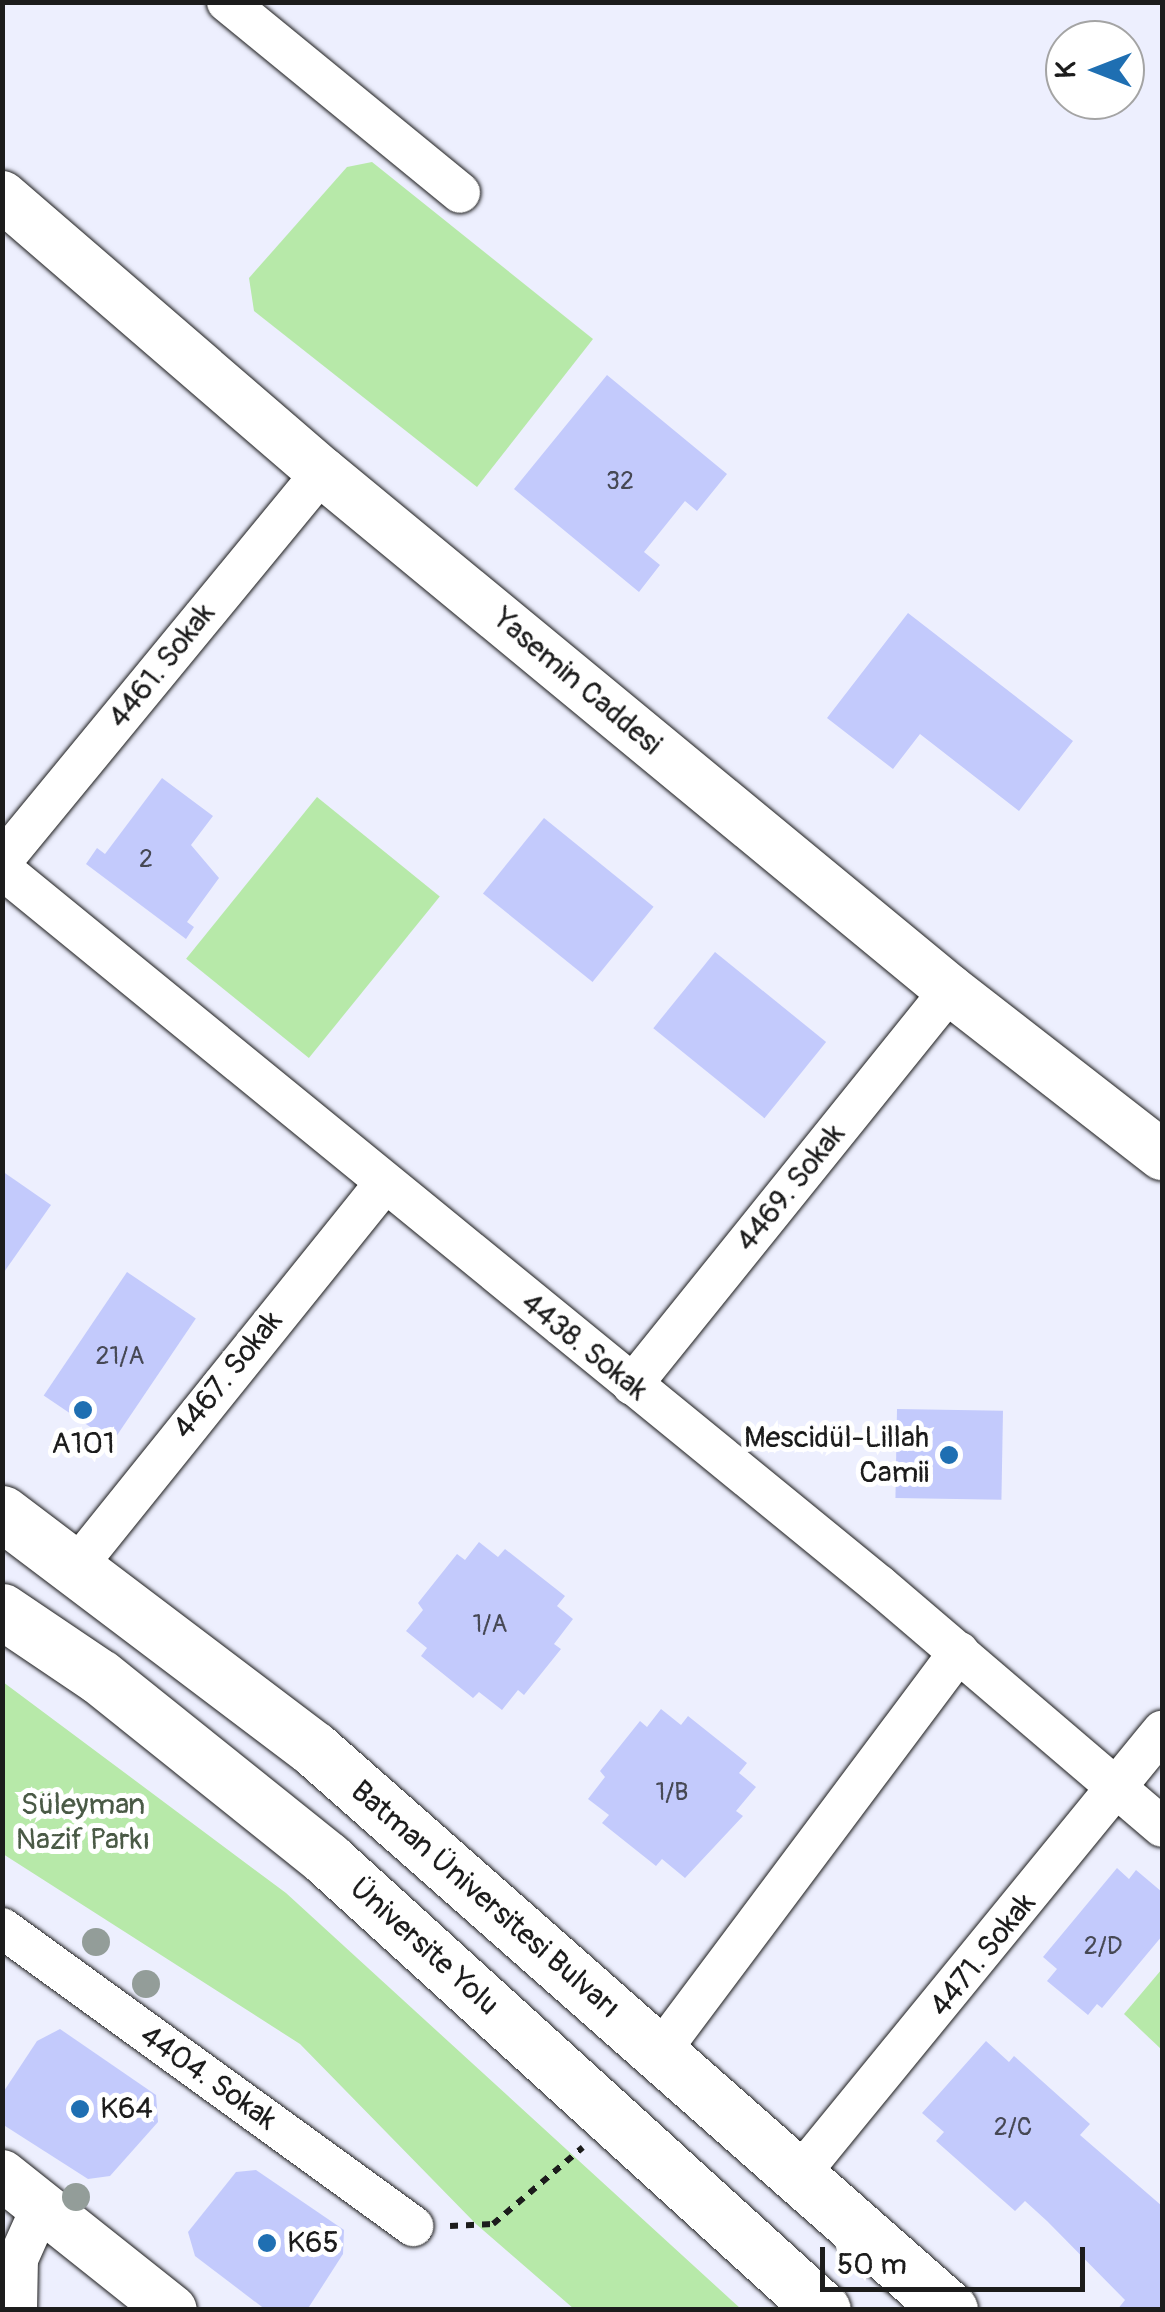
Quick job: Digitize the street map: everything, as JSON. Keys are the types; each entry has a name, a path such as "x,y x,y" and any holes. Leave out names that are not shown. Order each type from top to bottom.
{"main road":[{"name":"Batman Üniversitesi Bulvarı","path":"2,1513 314,1749 950,2310"},
{"name":"Üniversite Yolu","path":"2,1611 100,1677 326,1859 823,2310"}],"street":[{"path":"227,2 460,192"},
{"name":"Yasemin Caddesi","path":"2,196 322,472 950,990 1162,1155"},
{"name":"4461. Sokak","path":"2,861 322,472"},
{"name":"4438. Sokak","path":"2,869 383,1185 959,1652 1162,1827"},
{"name":"4469. Sokak","path":"632,1385 950,990"},
{"name":"4467. Sokak","path":"76,1567 383,1185"},
{"path":"659,2053 959,1652"},
{"name":"4471. Sokak","path":"799,2175 1162,1731"},
{"name":"4404. Sokak","path":"2,1928 413,2226"},
{"path":"2,2175 43,2203 172,2310"},
{"path":"17,2310 18,2259 43,2203"}],"path":[{"path":"413,2226 493,2224 590,2140"}],"green space":[{"path":"372,162 593,339 477,487 254,311 249,278 347,167"},
{"path":"317,797 440,896 309,1058 186,959"},
{"name":"Süleyman Nazif Parkı","path":"3,1682 286,1893 741,2309 574,2309 476,2224 300,2044 3,1854"},
{"path":"1162,1969 1162,2050 1124,2014"}],"building":[{"path":"607,375 727,474 697,511 685,501 644,552 660,565 639,592 514,489"},
{"path":"908,613 1073,741 1019,811 920,734 893,769 827,718"},
{"path":"162,778 213,816 191,845 219,878 187,922 194,927 186,939 86,864 97,848 105,854"},
{"path":"544,818 654,907 593,982 483,893"},
{"path":"715,952 826,1042 764,1118 653,1028"},
{"path":"2,1171 51,1205 2,1275"},
{"path":"127,1272 196,1318 112,1442 44,1396"},
{"name":"Mescidül-Lillah Camii","path":"897,1409 1003,1411 1001,1500 895,1498"},
{"path":"479,1542 498,1557 505,1549 565,1596 557,1606 573,1619 554,1644 561,1649 524,1695 518,1690 502,1710 479,1692 473,1698 421,1656 427,1648 406,1631 423,1610 418,1603 457,1554 465,1560"},
{"path":"661,1709 681,1725 688,1716 747,1763 739,1773 756,1787 736,1811 743,1816 685,1878 662,1859 656,1866 602,1823 609,1815 588,1799 605,1777 600,1771 640,1721 647,1727"},
{"path":"1117,1868 1129,1879 1136,1870 1162,1892 1162,1936 1102,2008 1097,2004 1088,2015 1047,1981 1057,1969 1043,1957"},
{"name":"K64","path":"60,2029 156,2095 158,2122 110,2176 88,2179 2,2124 2,2094 37,2041"},
{"path":"986,2041 1009,2062 1014,2056 1090,2124 1080,2135 1162,2206 1162,2310 1117,2310 1125,2300 1047,2221 1025,2201 1015,2211 936,2141 944,2132 922,2113"},
{"name":"K65","path":"256,2170 344,2230 343,2254 307,2310 266,2310 195,2256 188,2232 236,2172"}],"place":[{"name":"A101","path":"83,1410"},
{"name":"Mescidül-Lillah Camii","path":"949,1455"},
{"name":"K64","path":"80,2109"},
{"name":"K65","path":"267,2243"}]}
